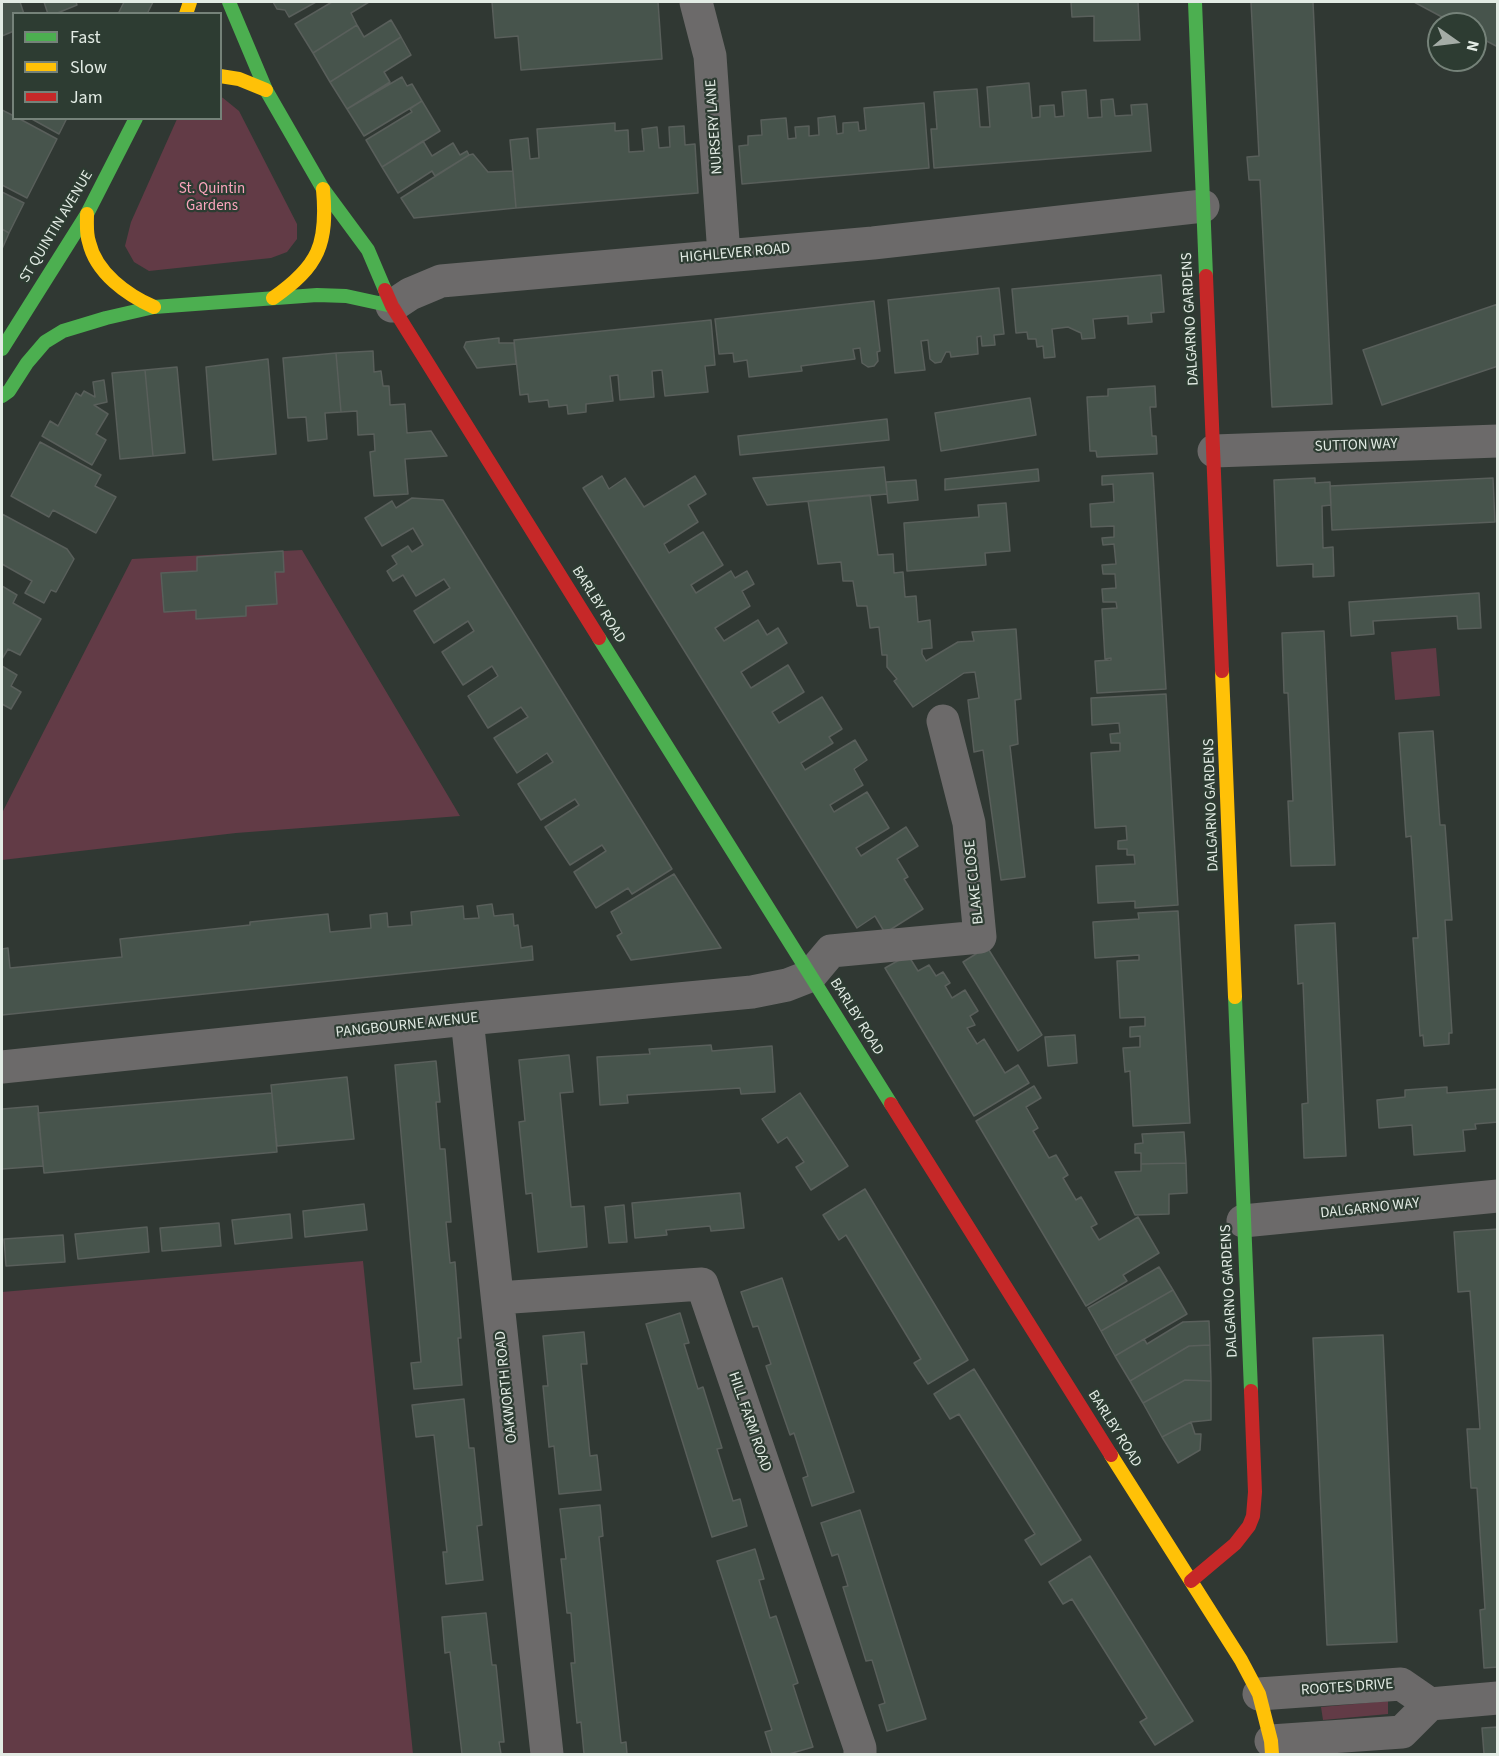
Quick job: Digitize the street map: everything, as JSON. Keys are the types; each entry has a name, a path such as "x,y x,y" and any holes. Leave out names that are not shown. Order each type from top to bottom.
{"street":[{"path":"229,2 266,90 323,189 368,250 392,306"},
{"name":"NURSERY LANE","path":"696,2 710,56 724,255"},
{"name":"DALGARNO GARDENS","path":"1191,1581 1224,1554 1246,1531 1253,1514 1255,1492 1195,2"},
{"path":"222,76 239,79 266,90"},
{"name":"ST QUINTIN AVENUE","path":"7,332 87,214 135,120"},
{"path":"273,298 292,286 306,272 319,251 325,224 323,189"},
{"name":"HIGHLEVER ROAD","path":"392,306 410,294 441,281 885,241 1203,206"},
{"path":"87,214 90,248 103,268 119,288 154,308"},
{"path":"2,396 9,391 27,363 45,342 63,331 106,318 154,308 317,295 346,296 392,306"},
{"name":"BARLBY ROAD","path":"392,306 1241,1660 1259,1694 1271,1748"},
{"name":"SUTTON WAY","path":"1214,451 1497,441"},
{"name":"BLAKE CLOSE","path":"810,975 831,951 980,937 969,823 943,722"},
{"name":"PANGBOURNE AVENUE","path":"2,1067 467,1019 752,993 788,985 810,975"},
{"name":"OAKWORTH ROAD","path":"467,1019 547,1755"},
{"name":"DALGARNO WAY","path":"1243,1221 1497,1196"},
{"name":"HILL FARM ROAD","path":"498,1298 702,1284 856,1737 860,1755"},
{"name":"ROOTES DRIVE","path":"1259,1694 1401,1684 1430,1704"},
{"path":"1271,1748 1402,1732 1430,1704 1497,1698"}],"green space":[{"name":"St. Quintin Gardens","path":"222,98 239,111 297,224 297,239 287,252 271,258 149,271 134,262 125,246 131,222 177,120 222,120"},
{"path":"302,550 460,816 236,833 2,860 2,813 132,559"},
{"path":"1436,648 1440,696 1395,700 1391,652"},
{"path":"363,1261 413,1754 2,1754 2,1292"},
{"path":"1388,1701 1388,1714 1323,1720 1321,1707"}],"building":[{"path":"2,2 20,2 23,12 12,12 12,32 2,36"},
{"path":"44,2 76,2 77,5 60,12 47,12"},
{"path":"124,2 153,2 148,12 119,12"},
{"path":"273,2 316,2 289,17 285,10 277,9"},
{"path":"332,2 369,2 351,13 357,25 313,53 295,24"},
{"path":"492,2 658,2 662,59 521,70 518,36 495,38"},
{"path":"1071,2 1138,2 1140,40 1094,41 1094,16 1072,17"},
{"path":"1251,2 1313,2 1332,404 1272,407 1260,180 1249,180 1247,157 1259,156"},
{"path":"1414,2 1498,2 1498,47 1487,41 1487,12 1433,12"},
{"path":"391,20 401,37 330,82 313,53 357,25 364,37"},
{"path":"401,37 411,55 384,72 390,82 347,109 330,82"},
{"path":"402,77 407,86 412,84 422,101 364,136 347,109"},
{"path":"1029,83 1032,118 1040,117 1040,106 1054,105 1055,117 1064,116 1062,92 1086,90 1088,118 1102,117 1101,100 1113,99 1115,116 1132,115 1131,105 1147,104 1151,151 934,168 931,129 937,129 934,92 977,89 980,127 990,127 987,87"},
{"path":"422,101 440,131 382,167 366,140 412,112 410,109"},
{"path":"924,103 929,168 742,184 739,146 748,145 748,136 762,135 761,120 786,118 788,139 796,138 795,127 809,126 809,136 819,135 818,118 835,116 837,134 843,133 843,123 858,122 859,131 866,130 864,108"},
{"path":"2,110 12,115 12,120 22,120 57,139 27,198 2,185"},
{"path":"34,120 66,120 59,134"},
{"path":"615,123 615,131 628,130 629,152 644,151 642,129 657,127 659,148 670,147 669,127 684,126 685,145 695,144 698,193 516,208 510,140 528,138 530,159 539,158 537,129"},
{"path":"423,141 432,156 453,143 460,155 467,151 469,155 435,176 432,171 398,193 382,167"},
{"path":"473,154 488,172 513,171 516,208 414,218 401,198"},
{"path":"2,192 24,203 9,233 2,229"},
{"path":"2,229 9,233 2,249"},
{"path":"1161,275 1164,312 1151,313 1152,322 1128,324 1128,316 1093,319 1095,338 1082,339 1081,333 1068,327 1052,329 1055,357 1044,358 1043,346 1037,347 1036,339 1028,339 1027,332 1016,333 1012,289"},
{"path":"999,288 1004,334 994,335 995,345 982,346 981,336 977,337 978,354 951,357 950,352 946,352 941,362 935,363 930,359 928,340 921,341 925,370 895,373 888,300"},
{"path":"874,301 880,351 877,352 878,361 874,366 868,367 862,363 860,348 853,349 855,359 801,366 802,371 749,377 747,360 734,362 733,353 719,354 715,319"},
{"path":"1498,304 1498,366 1382,405 1363,350"},
{"path":"711,320 715,365 705,366 708,392 665,396 662,370 652,371 654,397 620,400 618,375 610,376 613,401 586,404 586,412 568,414 567,405 549,407 548,400 529,402 528,394 520,395 514,340"},
{"path":"499,338 499,343 514,343 516,364 477,368 464,347 466,342"},
{"path":"373,351 374,372 381,371 383,386 389,386 390,405 405,404 407,433 431,431 447,456 405,459 408,494 374,496 370,452 375,451 374,434 358,435 357,411 341,412 336,353"},
{"path":"336,353 341,412 325,413 327,439 308,441 306,417 288,418 283,358"},
{"path":"268,359 276,454 213,460 206,367"},
{"path":"177,367 185,453 153,456 145,370"},
{"path":"145,370 153,456 120,459 112,373"},
{"path":"104,380 107,402 94,405 108,414 96,434 106,440 92,465 42,436 50,421 58,426 76,393 81,396 84,391 95,397 93,382"},
{"path":"1155,386 1156,407 1150,407 1152,436 1156,436 1157,454 1097,457 1096,451 1090,451 1087,397 1108,396 1108,389"},
{"path":"1030,398 1036,435 941,451 935,413"},
{"path":"887,419 889,440 740,455 738,436"},
{"path":"40,442 101,475 95,486 116,497 96,533 53,510 49,517 11,496"},
{"path":"884,467 887,494 767,505 753,478"},
{"path":"1038,469 1039,481 945,490 945,479"},
{"path":"1153,473 1166,689 1097,693 1095,661 1111,660 1111,658 1105,659 1102,609 1117,608 1116,602 1103,602 1102,589 1116,588 1115,574 1103,574 1102,565 1116,564 1114,544 1103,545 1102,538 1114,537 1114,526 1091,527 1090,504 1114,502 1113,484 1102,485 1102,476"},
{"path":"602,476 609,489 625,478 644,507 695,476 706,494 688,505 698,522 664,544 669,553 703,532 723,565 691,585 696,593 731,571 735,578 747,571 754,584 742,591 750,606 715,628 724,641 758,620 767,635 778,628 787,643 741,672 751,688 788,665 804,692 772,712 779,723 822,697 842,729 829,737 833,743 801,763 805,770 855,740 867,760 854,769 863,785 830,805 834,812 867,792 889,828 856,848 861,856 906,827 918,846 897,859 908,877 904,879 923,909 885,933 875,916 857,928 583,488"},
{"path":"1315,478 1315,483 1330,482 1331,505 1322,506 1323,548 1333,547 1334,576 1313,577 1313,564 1277,566 1274,480"},
{"path":"1493,478 1495,522 1332,530 1330,486"},
{"path":"916,480 918,500 888,503 886,482"},
{"path":"870,495 878,555 893,554 894,573 903,572 905,597 916,596 918,622 930,620 932,648 922,649 926,661 958,642 974,641 972,632 1016,629 1021,699 1015,700 1018,744 1010,746 1025,877 1001,880 983,750 974,752 968,700 979,698 975,672 964,673 913,707 894,681 897,679 887,667 887,655 882,655 879,627 870,628 867,606 857,606 853,581 843,581 841,562 818,564 808,501"},
{"path":"412,498 443,500 672,869 632,894 628,888 596,908 574,872 606,851 602,845 570,865 545,827 579,805 575,799 541,820 518,784 553,762 547,753 517,773 494,738 528,717 521,707 488,728 468,696 498,676 492,666 463,685 442,652 474,631 468,621 434,643 414,611 450,588 444,579 416,596 403,575 393,581 387,571 397,564 392,556 408,546 412,552 423,545 413,528 382,546 365,518 392,501 396,508"},
{"path":"1006,503 1010,551 985,553 986,565 907,571 904,523 979,517 978,505"},
{"path":"2,514 67,549 74,559 56,592 51,590 44,603 25,593 32,581 2,564"},
{"path":"283,551 284,572 275,572 277,604 246,606 246,616 196,619 196,610 164,612 161,573 197,571 197,557"},
{"path":"2,586 17,595 13,603 41,619 20,655 8,649 2,659"},
{"path":"1479,593 1481,628 1458,629 1457,616 1373,621 1374,634 1351,636 1349,602"},
{"path":"1324,631 1335,865 1291,866 1288,801 1293,801 1288,693 1284,693 1282,633"},
{"path":"2,666 17,675 11,686 21,692 11,709 2,704"},
{"path":"1166,694 1178,905 1135,908 1135,901 1098,903 1096,866 1135,864 1134,855 1127,855 1127,849 1118,849 1118,841 1127,840 1126,826 1095,828 1091,753 1120,751 1120,743 1111,743 1110,734 1120,733 1119,723 1092,725 1091,698"},
{"path":"1433,731 1440,825 1445,825 1452,920 1445,920 1452,1033 1449,1033 1449,1044 1424,1046 1423,1035 1420,1036 1413,938 1418,938 1411,836 1406,837 1399,733"},
{"path":"674,874 721,948 631,960 617,936 622,933 611,912"},
{"path":"492,904 494,916 513,914 514,926 518,925 521,948 532,946 533,960 2,1015 2,949 8,948 10,968 122,957 120,939 328,914 330,932 371,928 370,915 387,913 388,927 412,925 411,912 463,906 464,919 479,918 477,906"},
{"path":"1178,911 1190,1123 1133,1126 1130,1071 1125,1072 1123,1048 1140,1047 1140,1036 1130,1037 1130,1027 1145,1026 1145,1017 1120,1018 1117,961 1139,960 1139,955 1095,958 1093,922 1139,919 1138,913"},
{"path":"1335,923 1346,1156 1304,1158 1302,1104 1308,1103 1303,983 1298,984 1295,925"},
{"path":"987,947 1042,1035 1018,1051 963,962"},
{"path":"908,955 918,971 929,965 936,976 943,972 950,983 945,986 952,998 965,990 978,1011 970,1016 975,1025 967,1028 977,1044 984,1039 1005,1073 1018,1065 1029,1083 974,1116 885,968"},
{"path":"1075,1035 1077,1063 1048,1066 1045,1037"},
{"path":"711,1045 712,1051 772,1046 775,1092 741,1094 740,1088 627,1095 628,1103 600,1105 597,1057 650,1054 649,1049"},
{"path":"569,1055 573,1092 560,1093 571,1207 584,1206 587,1247 538,1252 532,1193 526,1194 519,1122 525,1121 519,1060"},
{"path":"436,1061 440,1102 436,1102 440,1149 445,1149 451,1222 446,1222 450,1263 455,1262 462,1385 414,1389 411,1363 421,1362 395,1065"},
{"path":"347,1077 354,1139 277,1146 271,1085"},
{"path":"1034,1086 1041,1098 1026,1107 1038,1128 1033,1131 1049,1158 1056,1155 1068,1175 1063,1178 1076,1200 1081,1197 1097,1224 1091,1227 1099,1240 1138,1217 1159,1253 1123,1275 1127,1281 1086,1306 976,1121"},
{"path":"1447,1087 1447,1093 1498,1089 1498,1122 1475,1124 1476,1129 1463,1130 1465,1151 1414,1155 1412,1125 1379,1128 1377,1100 1405,1097 1405,1090"},
{"path":"272,1093 277,1152 44,1173 38,1113"},
{"path":"800,1093 848,1166 811,1190 796,1167 804,1162 787,1137 778,1143 762,1119"},
{"path":"38,1106 43,1166 2,1169 2,1109"},
{"path":"1184,1132 1186,1163 1141,1164 1141,1153 1135,1153 1135,1144 1143,1143 1142,1134"},
{"path":"1186,1163 1187,1193 1169,1194 1169,1214 1135,1215 1115,1172 1141,1171 1141,1164"},
{"path":"865,1189 968,1360 928,1384 914,1363 921,1359 846,1235 839,1240 823,1215"},
{"path":"740,1193 744,1228 711,1231 710,1226 666,1230 667,1235 635,1238 632,1203"},
{"path":"364,1204 367,1230 305,1237 303,1211"},
{"path":"624,1205 627,1242 609,1243 605,1207"},
{"path":"290,1214 292,1238 235,1244 232,1220"},
{"path":"219,1223 221,1246 162,1251 160,1228"},
{"path":"147,1227 149,1252 78,1259 75,1234"},
{"path":"1498,1229 1498,1667 1484,1668 1480,1610 1485,1609 1477,1488 1471,1488 1467,1429 1480,1429 1470,1291 1458,1292 1454,1232"},
{"path":"63,1235 65,1262 6,1266 4,1239"},
{"path":"1159,1267 1173,1290 1101,1331 1088,1308"},
{"path":"782,1278 854,1492 812,1506 803,1478 808,1476 794,1433 790,1435 766,1366 771,1364 758,1326 753,1327 741,1292"},
{"path":"1173,1290 1187,1314 1115,1356 1101,1331"},
{"path":"680,1313 689,1343 684,1344 698,1389 703,1387 722,1448 717,1449 733,1501 740,1499 747,1526 712,1537 646,1324"},
{"path":"1209,1321 1210,1345 1189,1346 1130,1381 1115,1356 1144,1339 1147,1344 1183,1322"},
{"path":"584,1332 587,1364 581,1364 590,1456 597,1455 601,1490 559,1494 554,1446 549,1447 543,1386 548,1386 543,1336"},
{"path":"1383,1335 1397,1642 1327,1645 1313,1338"},
{"path":"1210,1345 1211,1381 1185,1380 1143,1403 1130,1381 1189,1346"},
{"path":"974,1369 1081,1540 1041,1565 1025,1540 1035,1534 959,1414 950,1419 934,1394"},
{"path":"1185,1380 1211,1381 1211,1420 1191,1422 1162,1437 1143,1403"},
{"path":"464,1399 469,1448 474,1448 482,1525 477,1526 483,1580 446,1584 443,1552 447,1552 434,1435 416,1437 412,1405"},
{"path":"1191,1422 1195,1434 1201,1434 1200,1450 1178,1463 1162,1437"},
{"path":"600,1505 603,1536 599,1537 621,1743 626,1742 627,1754 584,1754 581,1722 577,1723 571,1663 575,1663 571,1613 567,1613 561,1559 566,1559 560,1509"},
{"path":"860,1510 926,1719 887,1731 879,1705 885,1703 872,1660 866,1661 843,1587 848,1586 838,1554 832,1556 821,1523"},
{"path":"755,1549 764,1579 759,1580 770,1618 776,1616 798,1683 793,1685 813,1747 789,1754 772,1754 765,1732 772,1730 717,1561"},
{"path":"1090,1556 1193,1721 1155,1745 1140,1722 1147,1718 1072,1599 1063,1604 1049,1582"},
{"path":"486,1613 492,1665 496,1665 504,1742 499,1742 501,1754 462,1754 450,1652 445,1653 442,1617"},
{"path":"1498,1727 1498,1754 1484,1754 1482,1728"}],"traffic: fast":[{"path":"229,2 266,90 323,189 368,250 385,290"},
{"path":"1195,2 1206,276"},
{"path":"2,349 87,214 135,120"},
{"path":"2,396 9,391 27,363 45,342 63,331 106,318 154,307 317,295 346,296 392,306"},
{"path":"599,638 891,1104"},
{"path":"1235,997 1251,1391"}],"traffic: slow":[{"path":"187,12 190,2"},
{"path":"222,76 239,79 266,90"},
{"path":"273,298 301,275 317,252 324,225 323,189"},
{"path":"87,214 88,239 98,264 123,289 154,307"},
{"path":"1222,671 1235,997"},
{"path":"1111,1455 1241,1660 1259,1694 1272,1754"}],"traffic: jam":[{"path":"1206,276 1222,671"},
{"path":"385,290 392,306 599,638"},
{"path":"891,1104 1111,1455"},
{"path":"1191,1581 1235,1544 1249,1526 1253,1516 1255,1492 1251,1391"}]}
